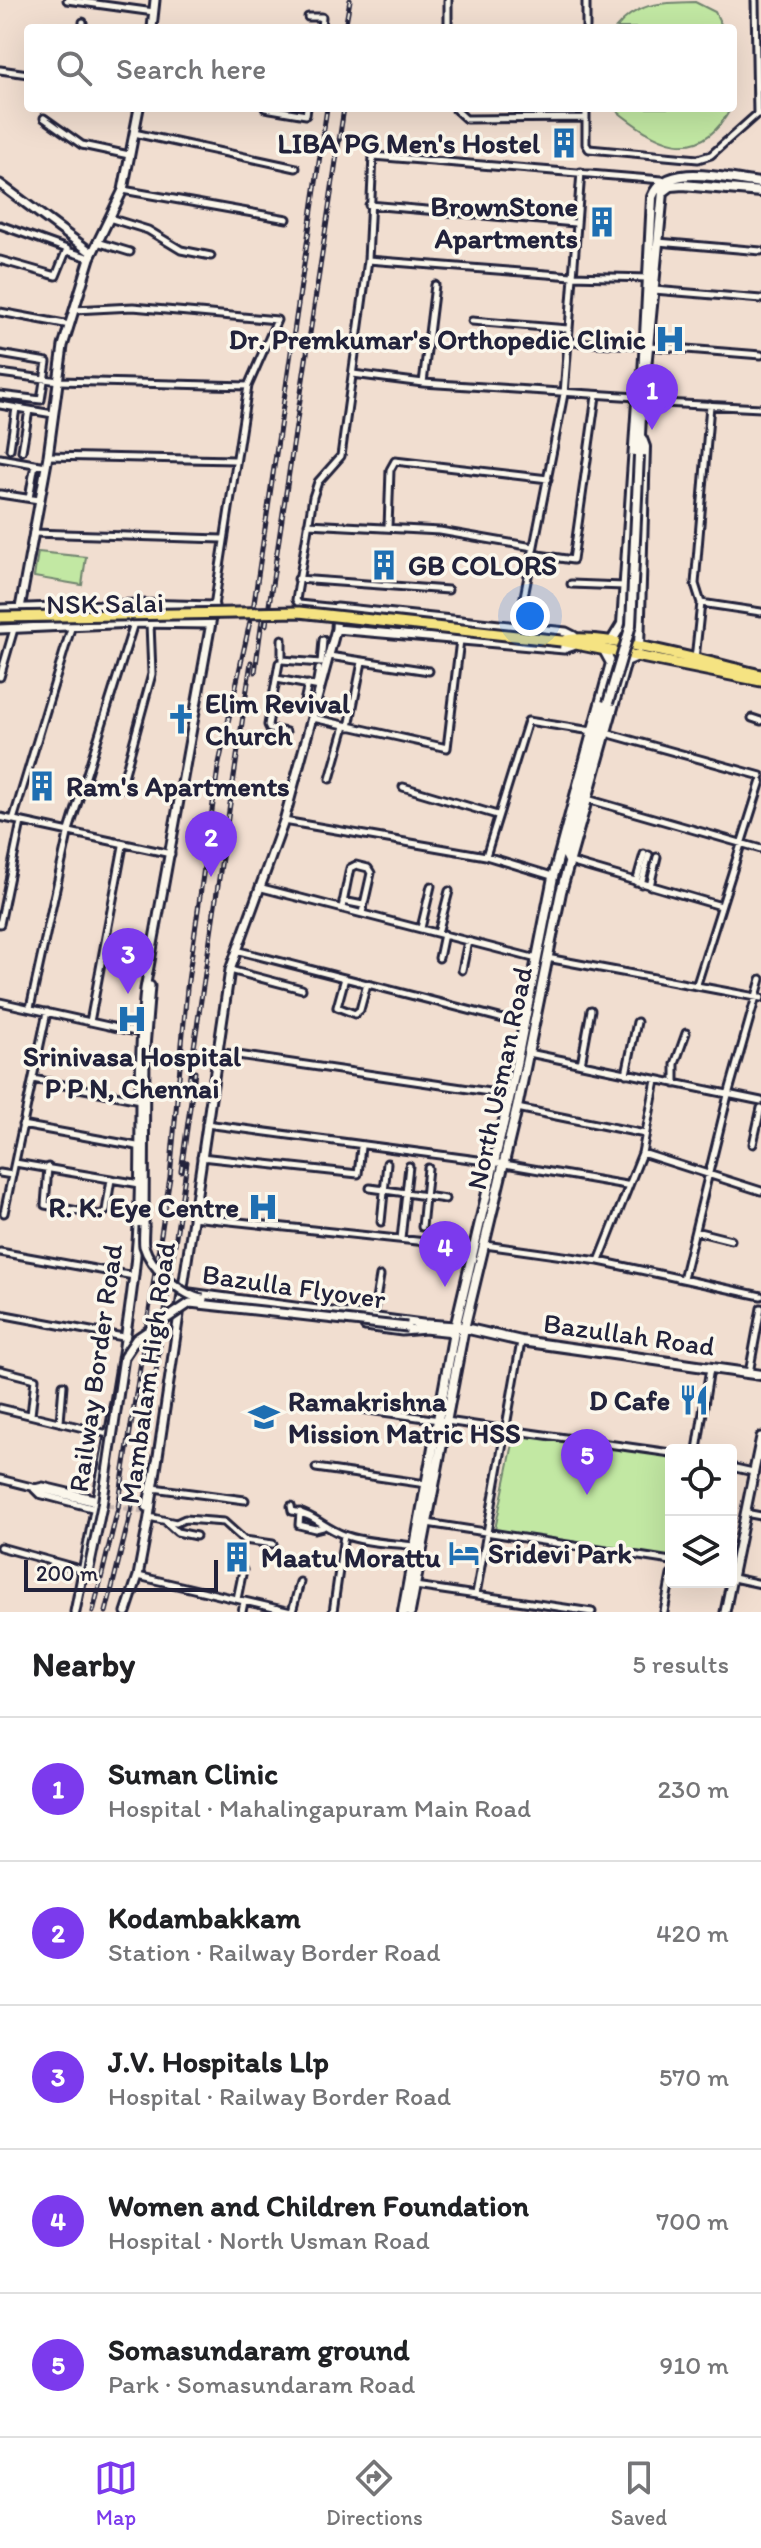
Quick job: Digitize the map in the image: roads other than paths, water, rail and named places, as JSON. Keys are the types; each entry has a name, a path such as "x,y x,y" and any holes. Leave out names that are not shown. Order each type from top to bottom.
{"main road":[{"path":"611,642 622,624 646,345 652,197 662,180 681,175 761,183"},
{"path":"646,345 653,290 650,278 660,200 671,186 761,192"},
{"path":"565,858 631,625 641,399"},
{"path":"637,653 645,447 640,435"},
{"path":"0,617 119,612 299,612 568,641 611,642 637,653 761,681"},
{"path":"568,641 605,652 695,661 761,675"},
{"name":"North Usman Road","path":"459,1330 504,1166 529,1053 565,858 592,731 611,663 605,652"},
{"name":"North Usman Road","path":"403,1612 473,1247 510,1095 553,877 565,858 587,799 626,661 637,653"},
{"path":"607,678 620,682"},
{"name":"Bazullah Road","path":"459,1330 761,1375"},
{"name":"North Usman Road","path":"410,1612 426,1484 441,1421"}],"street":[{"path":"67,0 154,12"},
{"path":"152,24 155,0"},
{"path":"448,0 448,24"},
{"path":"586,0 586,24"},
{"path":"586,112 589,149 698,159 711,155 759,114 755,0"},
{"path":"308,17 322,17 321,24"},
{"path":"0,70 24,73"},
{"path":"20,608 70,325 91,256 123,190 138,112"},
{"path":"288,112 306,115 306,112"},
{"path":"458,112 466,119 586,118"},
{"path":"44,118 82,145 129,155"},
{"path":"134,133 296,168"},
{"path":"336,629 564,649 568,641 566,632 296,603 307,524 318,482 341,456 368,260 373,156 662,180"},
{"path":"518,627 564,394 581,172"},
{"path":"0,184 91,256"},
{"path":"123,190 287,219"},
{"path":"369,205 575,223"},
{"path":"109,218 148,230 181,250 211,256"},
{"path":"0,225 67,251 91,256"},
{"path":"97,242 130,252"},
{"path":"657,242 761,251"},
{"path":"0,260 56,276 67,251"},
{"path":"368,260 572,276 650,278"},
{"path":"423,383 435,285"},
{"path":"653,290 761,299"},
{"path":"0,609 138,604 214,606 234,460 248,386 277,320 272,317 133,307 74,310"},
{"path":"0,312 70,325"},
{"path":"472,321 568,329"},
{"path":"568,342 761,355"},
{"path":"0,354 46,360 41,400 0,395"},
{"path":"0,373 59,381 248,386"},
{"path":"353,374 423,383 761,408"},
{"path":"532,554 573,560 596,396"},
{"path":"0,405 53,414"},
{"path":"695,661 701,603 695,584 710,405"},
{"path":"10,449 16,408"},
{"path":"22,451 29,410"},
{"path":"48,456 234,460"},
{"path":"0,458 46,466"},
{"path":"388,528 390,470 395,461 548,479"},
{"path":"29,499 35,464"},
{"path":"0,494 39,500"},
{"path":"307,524 440,531 533,547"},
{"path":"32,533 222,539"},
{"path":"298,579 448,590"},
{"path":"571,584 624,586"},
{"path":"701,603 761,612"},
{"path":"30,1008 68,834 138,604"},
{"name":"Railway Border Road","path":"77,1612 134,1276 142,1147 140,1033 214,606"},
{"name":"Mambalam High Road","path":"126,1612 138,1576 153,1488 230,970 284,821 336,629 337,608"},
{"path":"371,632 372,611"},
{"path":"406,635 407,616"},
{"name":"NSK Salai","path":"0,629 134,623 211,624"},
{"path":"86,781 121,788 152,674 150,623"},
{"path":"13,820 72,625"},
{"path":"0,677 14,628"},
{"path":"282,639 283,661 321,663 328,651"},
{"path":"313,718 442,748 450,743 460,639"},
{"path":"323,640 328,651 362,662 429,671"},
{"path":"330,779 347,726 362,662"},
{"path":"279,663 268,727 286,732"},
{"path":"277,679 319,686 319,669"},
{"path":"303,706 308,684"},
{"path":"752,718 761,721"},
{"path":"486,856 528,721 592,731"},
{"path":"606,733 761,779 697,984"},
{"path":"403,787 497,815"},
{"path":"587,799 761,849"},
{"path":"0,817 171,854"},
{"path":"284,821 486,856 553,877"},
{"path":"0,924 21,822"},
{"path":"90,1022 123,846"},
{"path":"638,883 646,854"},
{"path":"650,886 657,857"},
{"path":"565,858 638,883 721,906"},
{"path":"342,908 350,868 356,865 370,870 362,913"},
{"path":"421,928 431,886"},
{"path":"262,888 537,959"},
{"path":"439,958 449,891"},
{"path":"343,901 363,905"},
{"path":"462,970 468,941"},
{"path":"239,951 523,1024"},
{"path":"547,958 758,998"},
{"name":"Bazulla Flyover","path":"151,964 145,1048 144,1236 151,1258 179,1289 193,1298 408,1325"},
{"path":"230,970 302,989"},
{"path":"345,978 337,1007 343,1011 358,1014 367,984"},
{"path":"683,1279 728,1095 761,979"},
{"path":"0,1002 140,1033"},
{"path":"581,1064 591,1010"},
{"path":"4,1213 47,1012"},
{"path":"626,1074 637,1022"},
{"path":"675,1084 675,1064 686,1033"},
{"path":"216,1052 510,1095"},
{"path":"529,1053 761,1101"},
{"path":"33,1079 140,1100"},
{"path":"599,1261 626,1185 642,1153 656,1080"},
{"path":"517,1108 645,1134"},
{"path":"753,1144 761,1108"},
{"path":"205,1124 493,1162 626,1185"},
{"path":"22,1125 142,1147"},
{"path":"200,1157 358,1174 361,1147"},
{"path":"642,1153 761,1191"},
{"path":"15,1163 141,1184"},
{"path":"381,1222 387,1163"},
{"path":"401,1239 409,1166"},
{"path":"48,1167 43,1203 72,1210 103,1214 111,1179"},
{"path":"422,1227 428,1168"},
{"path":"0,1173 12,1175"},
{"path":"370,1188 445,1199"},
{"path":"191,1217 473,1247"},
{"path":"695,1231 731,1240"},
{"path":"484,1245 599,1261 761,1296"},
{"path":"0,1252 134,1276"},
{"path":"365,1312 374,1311 380,1276"},
{"path":"180,1292 365,1312 428,1327"},
{"path":"192,1293 190,1300 194,1306"},
{"name":"Bazulla Flyover","path":"77,1612 102,1506 124,1357 136,1339 190,1303 408,1325"},
{"name":"Bazullah Road","path":"178,1307 194,1306 402,1331 428,1327"},
{"path":"749,1373 761,1308"},
{"path":"0,1314 123,1337"},
{"name":"Bazullah Road","path":"408,1325 459,1330"},
{"path":"476,1594 521,1341"},
{"path":"698,1444 710,1367"},
{"path":"0,1370 35,1379 31,1415"},
{"path":"60,1422 63,1385"},
{"path":"0,1408 108,1434"},
{"path":"362,1409 665,1452"},
{"path":"737,1553 761,1437"},
{"path":"157,1462 147,1513 165,1521 175,1531 196,1536"},
{"path":"316,1468 426,1484"},
{"path":"737,1468 753,1472"},
{"path":"0,1479 34,1488 43,1486 97,1504"},
{"path":"34,1488 39,1494 97,1504"},
{"path":"153,1488 245,1500"},
{"path":"291,1506 291,1510 313,1515 323,1527 344,1535 415,1546"},
{"path":"300,1512 299,1525 315,1529 323,1527"},
{"path":"745,1513 761,1516"},
{"path":"184,1533 187,1520"},
{"path":"165,1521 224,1522 244,1540 273,1544"},
{"path":"422,1522 487,1535 665,1560"},
{"path":"333,1612 344,1535"},
{"path":"0,1547 83,1570"},
{"path":"242,1612 243,1570"},
{"path":"737,1575 761,1584"},
{"path":"138,1576 290,1612 300,1582"},
{"path":"415,1586 592,1612"},
{"path":"664,1612 669,1588"},
{"path":"725,1612 730,1588"}],"tunnel":[{"path":"101,1504 142,1511 146,1508"}],"railway":[{"path":"346,24 350,0"},
{"path":"93,1612 118,1508 170,1177 187,988 218,768 254,603 326,112"},
{"path":"266,625 343,112"},
{"path":"255,672 263,613"},
{"path":"189,1081 251,662"},
{"path":"181,1171 195,1072"},
{"path":"152,1399 187,1162"},
{"path":"106,1612 131,1511 149,1388"}],"place":[{"name":"LIBA PG Men's Hostel","path":"564,143"},
{"name":"BrownStone Apartments","path":"602,222"},
{"name":"Dr. Premkumar's Orthopedic Clinic","path":"670,339"},
{"name":"Suman Clinic","path":"652,430"},
{"name":"GB COLORS","path":"384,565"},
{"name":"Elim Revival Church","path":"181,719"},
{"name":"Ram's Apartments","path":"42,786"},
{"name":"Kodambakkam","path":"211,877"},
{"name":"J.V. Hospitals Llp","path":"128,994"},
{"name":"Srinivasa Hospital P P N, Chennai","path":"132,1019"},
{"name":"R. K. Eye Centre","path":"263,1207"},
{"name":"Women and Children Foundation","path":"445,1287"},
{"name":"D Cafe","path":"694,1400"},
{"name":"Ramakrishna Mission Matric HSS","path":"264,1417"},
{"name":"Somasundaram ground","path":"587,1495"},
{"name":"Sridevi Park","path":"464,1553"},
{"name":"Maatu Morattu","path":"237,1557"}]}
